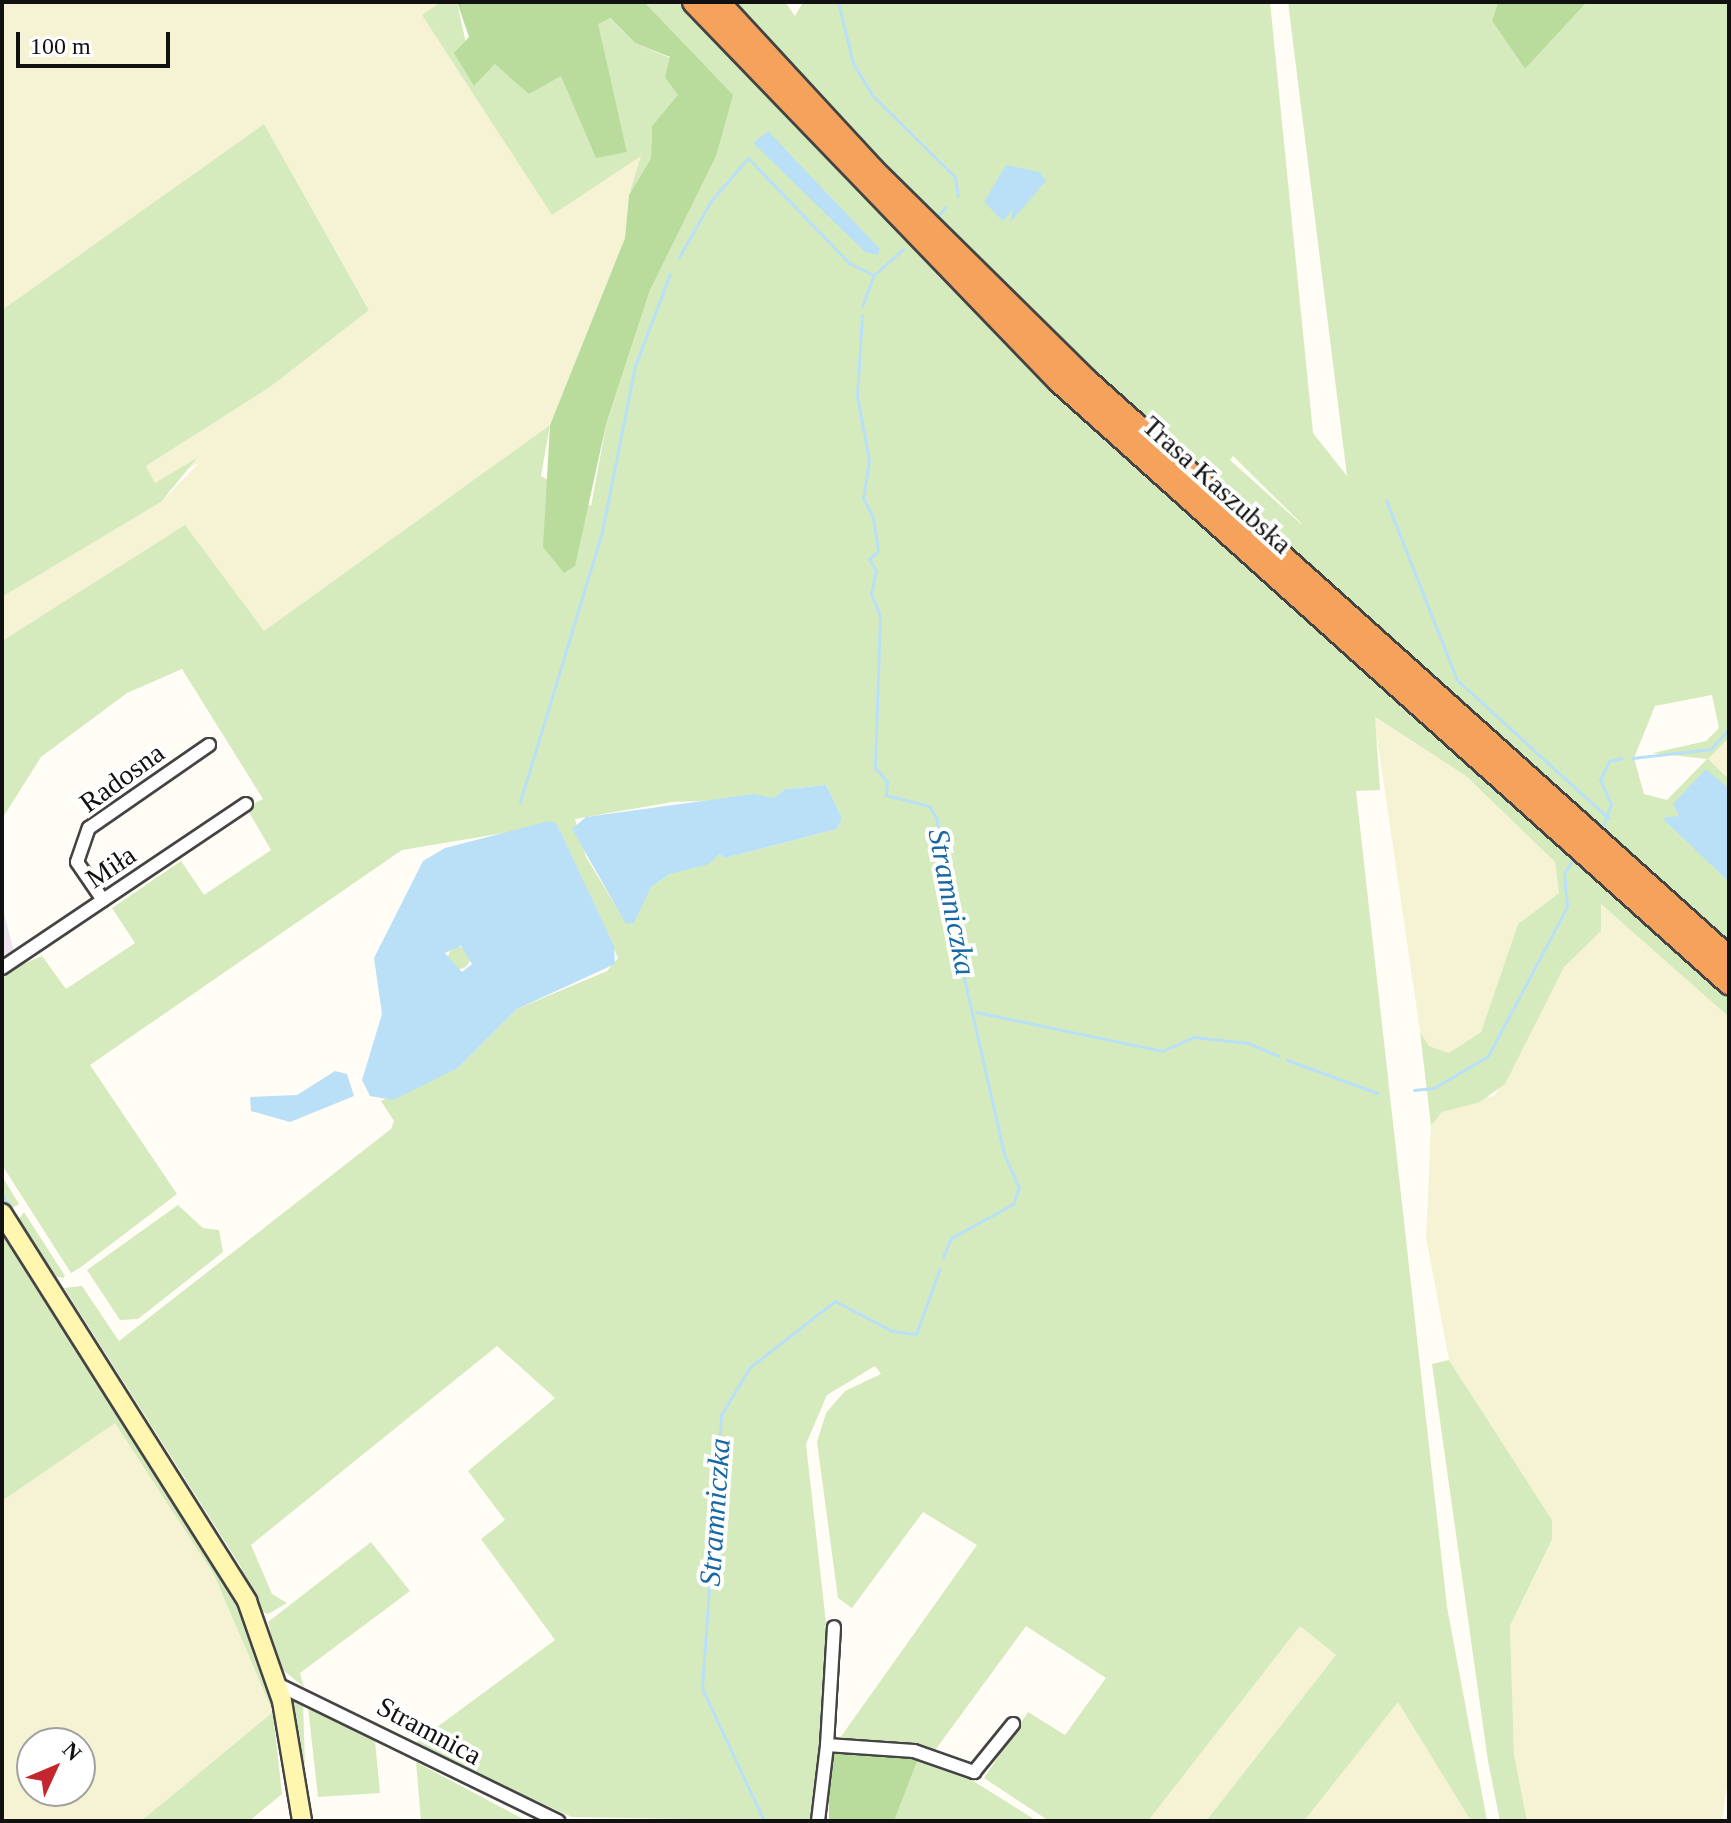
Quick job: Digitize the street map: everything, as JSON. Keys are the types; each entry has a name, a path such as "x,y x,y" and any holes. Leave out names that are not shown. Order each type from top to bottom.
{"highway":[{"name":"Trasa Kaszubska","path":"694,2 1059,381 1729,983"},
{"name":"Trasa Kaszubska","path":"718,2 1058,355 1729,958"}],"main road":[{"path":"2,1213 223,1555 277,1684 302,1821"}],"street":[{"name":"Radosna","path":"103,900 77,862 89,828 209,745"},
{"name":"Miła","path":"2,968 246,804"},
{"path":"818,1821 827,1745 834,1627"},
{"name":"Stramnica","path":"277,1684 558,1821"},
{"path":"827,1745 914,1751 974,1772 1013,1724"}],"shaded area":[{"path":"2,2 441,2 422,16 634,157 642,155 629,195 625,238 550,425 264,631 41,616 2,641 2,597 161,502 199,463 155,484 146,466 270,387 369,309 264,124 2,310"},
{"path":"1374,717 1466,776 1555,862 1559,893 1518,924 1481,1032 1449,1053 1429,1046 1420,1031"},
{"path":"1729,738 1729,779 1708,759"},
{"path":"1599,902 1729,1017 1729,1772 1722,1821 1527,1821 1514,1754 1510,1626 1552,1541 1552,1520 1449,1360 1426,1237 1431,1126 1442,1112 1495,1095 1564,966 1601,931"},
{"path":"2,906 15,955 2,961"},
{"path":"115,1422 214,1575 273,1712 141,1821 2,1821 2,1501"},
{"path":"1300,1626 1336,1655 1206,1821 1148,1821"},
{"path":"1398,1701 1471,1821 1304,1821"}],"green space":[{"path":"441,2 457,2 475,85 495,64 561,76 627,152 597,24 609,18 635,43 670,58 679,95 652,126 651,158 629,195 641,156 552,215 422,15"},
{"path":"457,2 644,2 733,95 716,156 650,290 606,425 575,566 564,573 543,547 550,425 625,238 629,195 651,158 652,126 678,95 665,77 670,57 635,43 610,18 598,24 627,152 596,158 561,76 529,94 495,64 474,86 454,53 469,37"},
{"path":"644,2 785,2 795,16 803,2 1270,2 1313,433 1347,476 1288,2 1498,2 1492,21 1525,69 1587,2 1729,2 1729,738 1708,759 1729,779 1729,1017 1601,904 1601,931 1564,967 1505,1084 1480,1102 1442,1112 1431,1126 1420,1032 1429,1046 1449,1053 1481,1032 1518,924 1559,893 1555,862 1466,776 1375,717 1380,790 1356,791 1447,1607 1487,1821 1471,1821 1398,1702 1304,1821 1206,1821 1336,1655 1300,1626 1148,1821 1049,1821 984,1778 1028,1712 1065,1735 1106,1678 1026,1626 933,1753 840,1738 977,1545 923,1512 852,1608 838,1598 817,1442 826,1413 845,1391 881,1374 875,1366 827,1395 806,1444 828,1641 814,1821 572,1817 414,1744 555,1640 481,1539 505,1520 468,1471 555,1398 497,1346 251,1545 272,1594 287,1603 268,1614 257,1610 241,1567 64,1288 82,1286 119,1341 391,1129 394,1121 381,1101 458,1068 517,1009 607,971 618,958 557,824 402,850 90,1065 177,1194 81,1267 71,1273 2,1165 2,973 42,956 66,989 135,943 112,908 181,861 204,895 271,850 246,807 263,799 182,669 127,693 41,757 2,819 2,641 185,525 264,631 550,425 541,476 591,506 606,426 650,290 733,95 659,43","holes":["1233,456 1301,523 1301,524 1230,460","1712,695 1719,728 1706,741 1653,753 1707,759 1667,800 1644,794 1634,758 1655,706","826,785 842,818 837,829 725,858 719,854 670,874 651,887 626,923 586,857 575,819 672,802 774,798 785,789"]},
{"path":"1498,2 1587,2 1525,69 1492,21"},
{"path":"264,124 369,310 270,387 146,466 155,483 197,458 161,502 2,597 2,310"},
{"path":"455,947 463,947 470,958 463,969 455,969 448,962 448,954"},
{"path":"2,1176 19,1204 12,1208 2,1205"},
{"path":"178,1205 203,1228 219,1230 223,1252 138,1319 120,1320 87,1270"},
{"path":"24,1212 65,1276 63,1278 48,1275 15,1224"},
{"path":"2,1222 226,1569 279,1711 273,1713 282,1794 249,1821 141,1821 273,1712 214,1575 115,1423 2,1501"},
{"path":"1449,1360 1552,1520 1552,1540 1510,1626 1514,1754 1527,1821 1500,1821 1488,1761 1432,1364"},
{"path":"371,1542 410,1591 300,1673 304,1687 278,1666 268,1622"},
{"path":"289,1696 303,1703 305,1766 294,1730"},
{"path":"308,1707 375,1741 380,1793 318,1797"},
{"path":"829,1753 919,1757 894,1821 829,1819"},
{"path":"919,1757 954,1769 1037,1821 894,1821"},
{"path":"416,1762 523,1819 527,1821 421,1821"}],"water":[{"path":"768,131 880,249 878,255 865,252 753,143"},
{"path":"1006,165 1040,172 1046,181 1010,223 1013,209 1003,221 984,202"},
{"path":"1706,769 1729,789 1729,882 1662,818 1679,816 1673,804"},
{"path":"826,785 842,818 837,829 725,858 719,854 709,864 670,874 651,887 634,923 626,924 572,829 586,817 753,794 774,798 785,789"},
{"path":"549,821 557,824 614,946 615,964 517,1009 458,1068 393,1100 370,1096 362,1080 382,1014 374,958 423,861 445,848","holes":["461,946 472,964 462,972 445,953"]},
{"path":"335,1071 347,1074 354,1096 290,1122 251,1111 250,1097 297,1095"}],"waterway":[{"name":"Stramniczka","path":"838,2 853,63 873,96 955,177 958,196"},
{"path":"679,257 711,201 748,158 849,263 874,275"},
{"name":"Stramniczka","path":"938,215 946,207"},
{"name":"Stramniczka","path":"862,306 874,275 903,249"},
{"path":"520,802 602,532 635,366 670,274"},
{"name":"Stramniczka","path":"862,315 857,396 869,461 863,498 873,518 878,551 869,559 876,570 871,594 880,615 875,768 887,781 886,795 929,806 937,819 940,872 1004,1154 1019,1187 1013,1204 951,1238 943,1257"},
{"path":"1386,500 1457,680 1608,818"},
{"path":"1632,758 1711,749 1729,729"},
{"path":"1603,826 1611,804 1600,779 1609,761 1622,758"},
{"path":"1414,1090 1434,1088 1488,1056 1567,907 1564,873 1572,861"},
{"path":"976,1012 1162,1051 1194,1037 1248,1043 1278,1056"},
{"path":"1287,1060 1377,1093"},
{"path":"2,1195 9,1206"},
{"path":"19,1221 47,1265"},
{"name":"Stramniczka","path":"764,1821 702,1688 721,1415 750,1367 835,1301 892,1331 916,1334 940,1268"}]}
